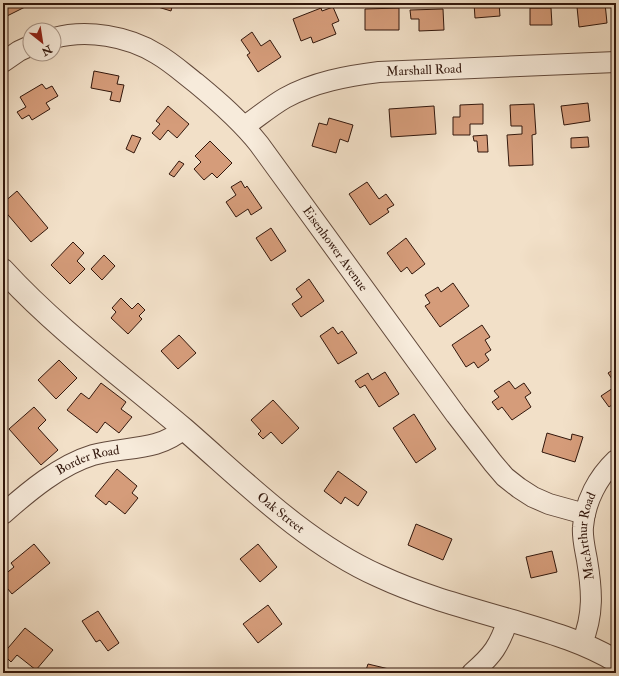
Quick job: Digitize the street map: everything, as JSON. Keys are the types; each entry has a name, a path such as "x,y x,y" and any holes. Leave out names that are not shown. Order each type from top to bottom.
{"street":[{"name":"Eisenhower Avenue","path":"62,37 102,35 140,45 157,53 173,64 230,111 245,126 259,144 456,415 505,477 533,497 549,504 585,514"},
{"path":"3,62 22,50"},
{"name":"Marshall Road","path":"245,126 286,98 306,88 351,75 379,72 616,62"},
{"name":"Oak Street","path":"3,270 64,330 183,429 278,511 332,551 358,567 405,587 582,644 616,661"},
{"name":"Border Road","path":"3,514 35,487 75,463 92,456 114,451 155,445 171,438 183,429"},
{"name":"MacArthur Road","path":"582,644 588,629 592,598 583,528 585,514 588,502 594,490 616,460"},
{"path":"472,673 492,654 500,642 508,620"}],"building":[{"path":"3,3 33,3 3,18"},
{"path":"145,3 173,3 171,11"},
{"path":"474,3 499,3 500,16 475,18"},
{"path":"579,3 605,3 607,23 579,27 577,7 580,6"},
{"path":"333,7 339,21 332,24 336,34 313,43 311,37 301,41 293,19 321,8 322,11"},
{"path":"399,8 399,30 365,30 365,9"},
{"path":"530,8 551,8 552,25 530,25"},
{"path":"443,9 444,30 419,31 419,19 411,19 410,10"},
{"path":"252,32 261,46 270,40 281,57 258,72 247,55 250,53 241,40"},
{"path":"94,71 119,76 117,84 124,85 120,102 110,100 112,92 91,88"},
{"path":"42,84 46,89 52,86 58,96 46,103 50,109 32,120 29,115 22,119 17,112 26,107 20,97"},
{"path":"588,103 590,121 564,125 561,106"},
{"path":"483,104 483,124 470,124 470,135 453,135 453,117 460,117 460,105"},
{"path":"534,104 536,134 532,135 533,165 509,166 507,135 522,134 522,126 511,126 510,105"},
{"path":"168,106 189,124 177,138 168,130 160,140 152,133 160,124 156,121"},
{"path":"434,106 436,134 391,137 389,109"},
{"path":"329,118 353,125 348,142 340,139 336,153 312,146 319,123 327,125"},
{"path":"132,135 141,138 134,153 126,149"},
{"path":"487,135 488,152 478,152 477,141 474,141 473,136"},
{"path":"588,137 589,147 571,148 571,138"},
{"path":"210,141 232,163 217,178 212,173 204,180 194,169 201,162 195,156"},
{"path":"179,161 184,164 174,177 169,174"},
{"path":"241,181 245,188 247,186 262,208 251,215 248,209 236,217 226,202 236,195 231,187"},
{"path":"367,182 379,199 386,194 394,205 387,209 389,212 370,225 349,194"},
{"path":"17,191 48,228 31,242 3,209 3,203"},
{"path":"271,228 286,251 271,261 256,238"},
{"path":"406,238 425,264 412,274 407,267 401,272 387,253"},
{"path":"73,242 84,253 77,261 85,269 70,284 51,265"},
{"path":"104,255 115,266 102,280 91,269"},
{"path":"309,279 324,301 301,317 292,304 302,297 296,289"},
{"path":"453,283 469,306 440,327 425,306 430,303 425,295 438,287 441,292"},
{"path":"121,298 132,309 138,303 145,310 139,316 142,319 128,334 111,318 116,312 112,308"},
{"path":"482,325 490,337 485,340 491,350 485,354 489,360 478,368 474,362 466,367 452,345"},
{"path":"333,327 338,334 342,331 357,353 338,364 320,336"},
{"path":"179,335 196,353 178,369 161,351"},
{"path":"59,360 77,378 56,399 38,380"},
{"path":"616,368 616,385 608,373"},
{"path":"385,372 399,394 379,407 365,385 360,388 355,381 368,373 372,380"},
{"path":"509,381 515,389 524,383 531,393 525,397 531,407 512,420 502,407 498,410 492,402 499,397 494,391"},
{"path":"101,383 126,402 121,409 132,417 119,433 105,422 97,433 67,410 81,393 89,399"},
{"path":"616,386 616,402 609,407 601,396"},
{"path":"273,400 299,428 282,444 271,432 263,439 258,434 261,431 251,420"},
{"path":"34,407 46,420 38,428 58,450 41,465 9,429"},
{"path":"414,414 436,449 416,463 393,428"},
{"path":"547,433 571,440 572,434 583,437 575,462 542,452"},
{"path":"117,469 137,486 132,493 138,498 125,514 109,501 106,505 95,496"},
{"path":"338,471 367,492 358,506 345,497 341,504 324,491"},
{"path":"416,524 452,539 443,560 408,545"},
{"path":"34,544 50,563 12,594 3,583 3,576 14,567 11,563"},
{"path":"258,544 277,567 260,582 240,559"},
{"path":"552,551 557,572 531,578 526,557"},
{"path":"268,605 282,624 258,643 243,624"},
{"path":"98,611 119,643 108,651 100,640 96,642 82,621"},
{"path":"25,628 53,650 36,670 17,655 11,662 3,654"},
{"path":"368,664 389,669 388,673 365,673"}]}
